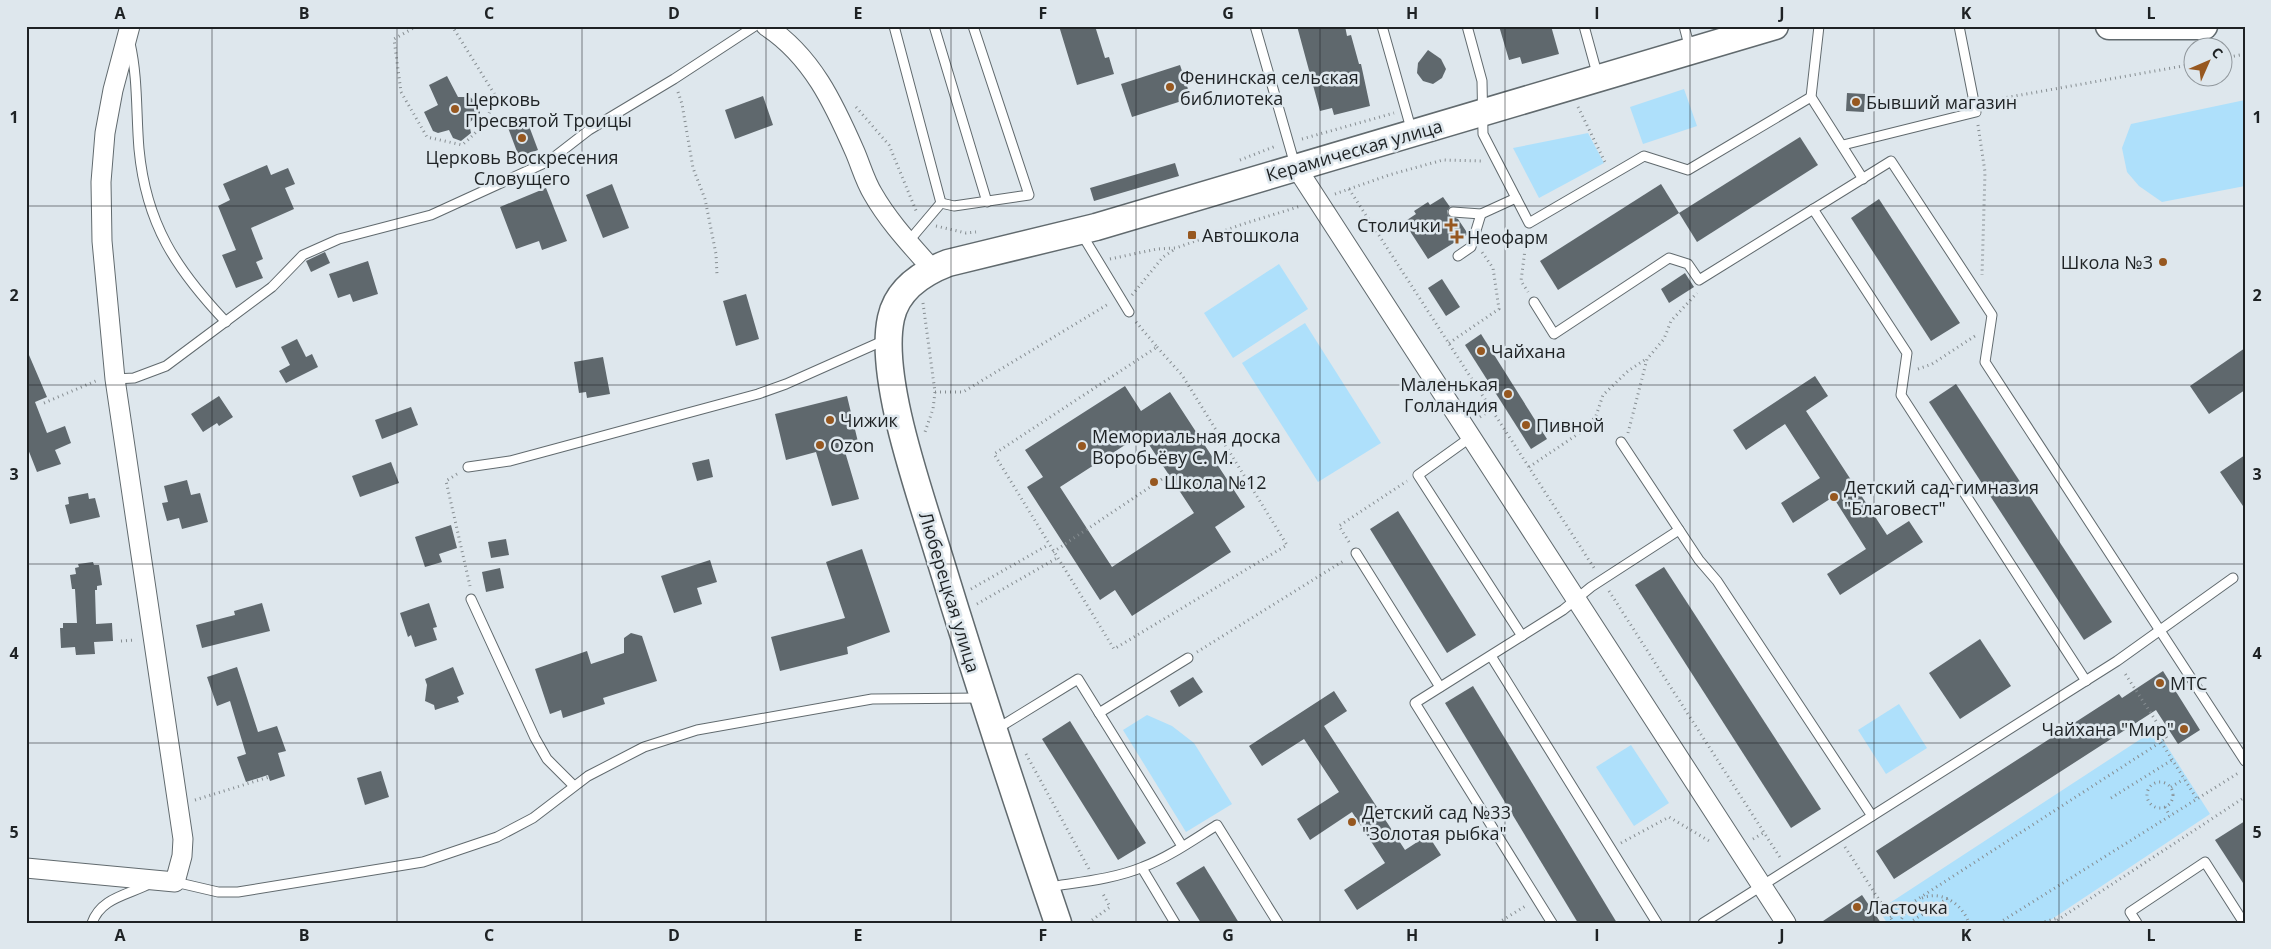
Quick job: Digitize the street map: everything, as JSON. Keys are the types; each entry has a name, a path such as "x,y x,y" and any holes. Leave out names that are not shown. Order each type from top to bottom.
{"main road":[{"name":"Керамическая улица","path":"926,273 1080,231 1775,26"},
{"path":"2109,26 2204,26"},
{"name":"Люберецкая улица","path":"926,273 899,298 891,316 888,339 896,401 907,447 984,698 1001,726 1046,888 1058,923"}],"street":[{"path":"766,26 788,35 816,74 836,109 872,193 890,222 908,242 926,273"},
{"path":"26,868 175,882 182,856 183,839 116,379 103,250 101,182 105,133 113,90 129,30"},
{"path":"1296,167 1786,923"}],"lane":[{"path":"116,379 134,378 166,366 272,287 303,255 339,239 431,215 549,161 589,130 674,80 755,26"},
{"path":"894,26 941,203"},
{"path":"934,26 987,202"},
{"path":"941,203 954,206 1028,195 973,26"},
{"path":"1255,26 1296,167"},
{"path":"1382,26 1412,132"},
{"path":"1467,26 1482,82 1483,134 1528,223 1644,156 1688,170 1811,97"},
{"path":"1584,26 1599,79"},
{"path":"1684,26 1691,51"},
{"path":"1818,26 1811,97 1863,178"},
{"path":"1843,145 1976,109 1959,26"},
{"path":"129,30 134,62 139,150 154,219 170,254 184,275 226,322"},
{"path":"1534,302 1554,334 1669,258 1688,264 1699,280 1891,161 1992,315 1985,362 2245,761"},
{"path":"1453,212 1481,214 1516,198"},
{"path":"908,242 941,203"},
{"path":"1813,209 1907,353 1901,395 2086,681"},
{"path":"1458,256 1471,247 1481,214"},
{"path":"1080,231 1128,312"},
{"path":"468,467 510,461 758,394 786,384 888,339"},
{"path":"1471,438 1418,474 1522,636"},
{"path":"1621,442 1699,560 1717,581 1872,816"},
{"path":"1552,923 1416,703 1522,636 1602,580 1679,530"},
{"path":"1356,553 1440,688"},
{"path":"1703,923 2117,661 2233,578"},
{"path":"471,599 535,738 548,759 573,785"},
{"path":"1491,656 1657,923"},
{"path":"1099,713 1188,658"},
{"path":"1001,726 1078,678 1182,846"},
{"path":"175,882 218,892 238,892 423,862 515,829 535,817 573,785 644,747 697,730 872,698 984,698"},
{"path":"1046,888 1096,880 1142,868 1217,825 1278,923"},
{"path":"2137,923 2130,912 2205,862 2244,923"},
{"path":"1142,868 1175,923"},
{"path":"92,923 96,912 103,904 156,880"}],"path":[{"path":"417,26 394,39 401,92 427,136 462,145 480,130 492,111 495,95 452,26"},
{"path":"1981,299 1985,172 1976,109 1983,102 2184,66"},
{"path":"674,80 682,104 693,168 705,199 716,254 717,275"},
{"path":"1570,88 1586,128 1612,175"},
{"path":"856,107 889,145 916,211 926,222 940,228 966,233 985,232"},
{"path":"1157,348 994,454 1056,558 1114,649 1287,545 1182,375 1128,312 1128,300 1150,270 1163,257 1176,248 1349,189 1443,160 1497,161"},
{"path":"1349,189 1765,832 1777,851 1786,871"},
{"path":"1528,223 1521,280 1534,302"},
{"path":"1448,343 1499,309 1493,268 1474,238"},
{"path":"1097,262 1157,249 1176,248"},
{"path":"926,273 933,378"},
{"path":"1529,467 1584,430 1596,416 1603,395 1628,371 1647,359 1664,339 1671,321 1697,294 1699,280"},
{"path":"935,392 963,392 1119,298"},
{"path":"1903,378 1913,371 1932,364 1990,326"},
{"path":"1627,451 1629,430 1647,359"},
{"path":"44,403 101,379 116,379"},
{"path":"468,467 446,481 470,579 471,599"},
{"path":"1188,658 1356,553 1339,526 1418,474"},
{"path":"1053,552 1168,475"},
{"path":"966,592 1048,544"},
{"path":"972,608 1056,558"},
{"path":"1890,917 2167,738 2117,661"},
{"path":"1001,726 1096,880 1110,907 1088,923"},
{"path":"2161,742 2197,799"},
{"path":"2111,798 2172,760"},
{"path":"2000,923 2245,769"},
{"path":"2146,777 2151,785"},
{"path":"178,805 269,778"},
{"path":"2171,787 2184,779"},
{"path":"2163,782 2171,787 2172,800 2165,807 2156,807 2148,802 2147,793 2151,785 2163,782"},
{"path":"2053,923 2245,797"},
{"path":"2165,807 2170,816"},
{"path":"1611,849 1668,817 1730,853 1765,832"},
{"path":"1839,838 1894,923"},
{"path":"1899,923 1914,901 1926,896 1948,898 1959,907 1969,923"},
{"path":"1909,923 1948,898"},
{"path":"1498,923 1537,899"},
{"path":"2042,922 2062,917"}],"shaded area":[{"path":"1684,89 1697,126 1643,144 1630,107"},
{"path":"2245,100 2245,186 2162,202 2139,186 2127,172 2122,148 2131,124"},
{"path":"1588,133 1604,163 1539,198 1513,148"},
{"path":"1279,264 1308,309 1233,358 1204,313"},
{"path":"1305,323 1381,443 1318,482 1242,363"},
{"path":"1899,704 1927,748 1886,774 1858,730"},
{"path":"1147,715 1172,726 1194,743 1232,804 1186,832 1123,730"},
{"path":"2156,729 2210,814 2046,923 1887,923 1879,910"},
{"path":"1631,745 1669,803 1634,826 1596,767"}],"building":[{"path":"1059,26 1095,26 1105,58 1109,57 1114,74 1077,85"},
{"path":"1297,26 1345,26 1347,36 1351,35 1359,64 1361,64 1370,106 1334,115 1332,108 1320,111"},
{"path":"1499,26 1551,26 1559,54 1522,64 1520,57 1509,60"},
{"path":"1428,50 1441,59 1446,69 1442,78 1433,84 1423,81 1417,73 1418,63"},
{"path":"1180,65 1191,98 1132,117 1121,84"},
{"name":"Церковь Пресвятой Троицы","path":"447,76 458,97 470,97 480,106 480,113 469,123 471,133 461,141 453,138 449,130 438,133 433,131 424,112 438,105 429,85"},
{"name":"Бывший магазин","path":"1847,93 1865,94 1864,112 1846,111"},
{"path":"763,96 773,125 735,139 725,110"},
{"name":"Церковь Воскресения Словущего","path":"526,118 538,150 519,157 507,125"},
{"path":"1800,137 1818,165 1697,242 1679,213"},
{"path":"1175,163 1179,176 1094,201 1090,188"},
{"path":"267,165 271,175 288,168 295,184 285,188 294,209 251,228 263,259 256,262 263,278 236,288 222,255 236,250 218,206 230,200 223,184"},
{"path":"612,184 629,228 603,238 586,195"},
{"path":"1661,184 1679,213 1558,290 1540,261"},
{"path":"546,188 567,241 542,250 539,241 516,249 500,207"},
{"path":"1443,197 1450,207 1447,211 1448,215 1458,219 1468,234 1428,259 1404,222 1416,214 1414,211 1428,202 1430,205"},
{"path":"1879,199 1960,323 1931,341 1851,218"},
{"path":"325,252 330,263 311,272 306,261"},
{"path":"368,261 378,294 353,302 350,294 338,298 329,274"},
{"path":"1685,273 1694,287 1669,303 1661,289"},
{"path":"1442,279 1460,307 1446,316 1428,288"},
{"path":"746,294 759,339 736,346 723,301"},
{"path":"1481,334 1547,439 1531,449 1465,345"},
{"path":"297,339 306,357 312,354 318,367 286,383 279,371 290,365 281,347"},
{"path":"26,348 47,397 35,402 47,433 65,426 71,443 55,450 61,464 37,472 26,444"},
{"path":"2245,348 2245,390 2209,414 2190,386"},
{"path":"603,357 610,394 587,398 586,392 579,393 574,362"},
{"path":"1815,376 1828,396 1806,411 1887,535 1909,521 1923,542 1840,595 1827,574 1866,549 1833,497 1793,523 1781,503 1820,478 1785,424 1746,450 1733,430"},
{"path":"1956,384 2112,622 2084,640 1929,402"},
{"path":"1125,386 1141,411 1170,392 1245,507 1215,527 1231,552 1132,616 1115,590 1100,600 1027,487 1043,477 1025,450","holes":["1142,434 1194,513 1112,567 1060,487"]},
{"path":"219,396 233,417 219,426 217,423 203,432 191,414"},
{"path":"847,396 858,442 843,445 859,499 832,506 816,452 786,460 775,414"},
{"path":"411,407 418,425 382,439 375,420"},
{"path":"2245,455 2245,509 2220,472"},
{"path":"709,459 713,477 697,481 692,463"},
{"path":"391,462 399,483 360,497 352,476"},
{"path":"187,480 191,495 200,493 208,522 182,529 179,518 167,521 162,503 168,502 164,486"},
{"path":"88,493 89,499 95,498 100,517 70,524 65,505 69,504 68,497"},
{"path":"1398,511 1476,635 1447,653 1370,529"},
{"path":"451,525 457,548 439,554 442,562 425,567 415,537"},
{"path":"506,539 509,555 491,558 488,542"},
{"path":"862,549 890,632 847,647 848,654 780,671 771,637 845,618 826,562"},
{"path":"710,560 717,582 697,588 702,604 674,613 661,576"},
{"path":"93,562 94,565 99,565 102,585 97,586 97,590 95,590 96,624 112,623 113,641 94,642 95,654 76,655 75,647 61,648 60,628 63,628 63,623 77,623 75,589 72,589 70,575 76,574 75,568 79,567 78,564"},
{"path":"1664,567 1821,809 1791,828 1635,585"},
{"path":"500,568 504,588 486,592 482,572"},
{"path":"262,603 270,631 202,648 196,625 235,615 234,611"},
{"path":"429,603 437,627 433,628 437,640 415,647 411,635 408,637 400,613"},
{"path":"631,633 642,636 657,681 603,698 605,704 563,718 561,710 550,714 535,669 587,651 591,664 624,653 624,638"},
{"path":"1980,639 2011,686 1960,719 1929,673"},
{"path":"237,667 258,732 277,726 286,751 278,753 285,776 270,781 268,775 246,782 237,757 246,754 230,701 217,706 207,677"},
{"path":"453,667 464,694 457,697 459,702 435,710 434,705 425,701 427,685 425,679"},
{"path":"2163,671 2200,730 2178,744 2156,710 1894,879 1876,851 2119,694 2122,698"},
{"path":"1193,677 1203,692 1179,707 1170,691"},
{"path":"1473,686 1617,923 1578,923 1445,703"},
{"path":"1334,691 1347,711 1324,726 1405,850 1428,835 1441,855 1357,910 1344,890 1385,863 1352,812 1310,840 1297,819 1339,792 1304,739 1262,766 1249,746"},
{"path":"1070,721 1146,843 1118,860 1042,739"},
{"path":"381,771 389,797 365,805 357,778"},
{"path":"2245,821 2245,886 2215,840"},
{"path":"1204,866 1239,923 1201,923 1176,883"},
{"name":"Ласточка","path":"1862,895 1881,923 1820,923"}],"place":[{"name":"Фенинская сельская библиотека","path":"1170,87"},
{"name":"Бывший магазин","path":"1856,102"},
{"name":"Церковь Пресвятой Троицы","path":"455,109"},
{"name":"Церковь Воскресения Словущего","path":"522,138"},
{"name":"Столички","path":"1451,225"},
{"name":"Автошкола","path":"1192,235"},
{"name":"Неофарм","path":"1457,237"},
{"name":"Школа №3","path":"2163,262"},
{"name":"Чайхана","path":"1481,351"},
{"name":"Маленькая Голландия","path":"1508,394"},
{"name":"Чижик","path":"830,420"},
{"name":"Пивной","path":"1526,425"},
{"name":"Ozon","path":"820,445"},
{"name":"Мемориальная доска Воробьёву С. М.","path":"1082,446"},
{"name":"Школа №12","path":"1154,482"},
{"name":"Детский сад-гимназия \"Благовест\"","path":"1834,497"},
{"name":"МТС","path":"2160,683"},
{"name":"Чайхана \"Мир\"","path":"2184,729"},
{"name":"Детский сад №33 \"Золотая рыбка\"","path":"1352,822"},
{"name":"Ласточка","path":"1857,907"}]}
